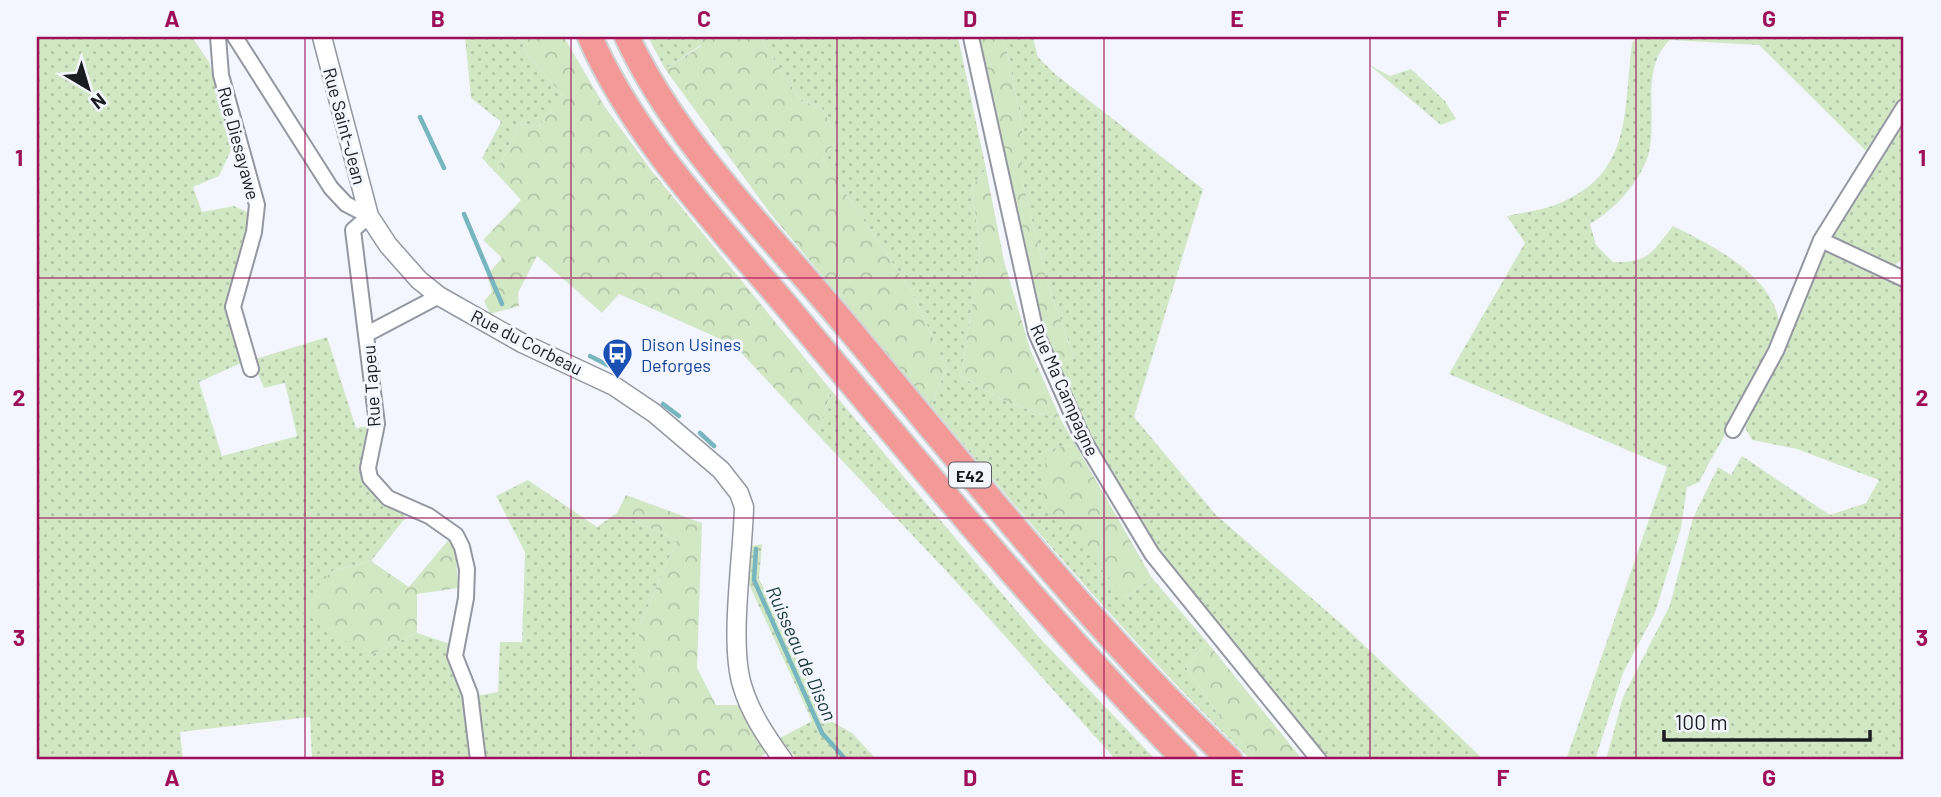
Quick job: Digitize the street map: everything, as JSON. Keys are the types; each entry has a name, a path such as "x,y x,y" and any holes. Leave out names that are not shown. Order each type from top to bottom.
{"highway":[{"name":"E42","path":"590,37 645,130 703,206 1064,633 1185,760"},
{"name":"E42","path":"627,37 649,79 731,190 1087,612 1230,760"}],"street":[{"name":"Rue Diesayawe","path":"218,37 221,75 257,205 254,232 233,307 251,369"},
{"name":"Rue Diesayawe","path":"235,37 331,188 346,204 369,216"},
{"name":"Rue Saint-Jean","path":"322,37 369,216"},
{"name":"Rue Ma Campagne","path":"971,37 1036,333 1083,439 1152,554 1319,760"},
{"path":"1733,430 1776,351 1822,240 1904,107"},
{"name":"Rue du Corbeau","path":"369,216 411,271 439,296 522,343 614,386 644,406 721,470 739,493 744,507 737,648 741,682 752,714 783,760"},
{"name":"Rue Tapeu","path":"369,216 353,230 377,424 368,468 370,478 388,498 429,516 456,535 462,547 467,569 466,598 455,656 470,694 478,760"},
{"path":"1822,240 1904,279"},
{"path":"367,334 439,296"}],"green space":[{"path":"37,37 192,37 209,62 234,144 219,176 193,187 202,212 234,206 249,213 230,310 241,363 199,382 222,456 297,436 285,383 264,388 252,360 327,337 356,428 369,426 362,460 364,481 377,497 406,517 371,561 332,571 368,656 417,633 453,645 451,659 464,698 470,760 312,760 310,717 180,732 183,760 37,760"},
{"path":"465,37 520,37 527,55 563,95 539,126 519,124 496,173 482,158 501,122 471,98"},
{"path":"520,37 564,37 605,107 651,170 831,390 818,435 734,345 619,294 602,313 537,256 518,293 519,306 490,314 484,301 492,292 487,275 502,258 483,240 521,200 496,173 519,124 539,126 563,95 527,55"},
{"path":"648,37 697,37 701,45 665,69"},
{"path":"697,37 759,37 801,101 821,107 839,139 822,158 912,292 947,369 930,405 770,213 665,69 701,46"},
{"path":"759,37 958,37 986,169 972,186 980,251 961,377 1009,403 1061,420 1075,444 1046,450 1126,597 1152,578 1207,642 1186,667 1227,727 1258,760 1251,760 1208,718 1126,631 930,405 947,369 912,292 822,158 839,139 821,107 801,101"},
{"path":"976,37 1004,37 1022,126 1022,179 1048,285 1074,357 1056,364 1039,321"},
{"path":"1004,37 1033,37 1038,57 1055,74 1203,189 1134,417 1216,515 1345,627 1484,760 1326,760 1176,580 1080,429 1056,364 1074,357 1048,285 1022,179 1022,126"},
{"path":"1637,37 1904,37 1904,94 1870,155 1759,45 1670,40 1660,52 1652,81 1652,129 1647,159 1624,196 1608,212 1590,224 1596,245 1613,262 1635,260 1649,254 1673,226 1724,254 1756,280 1777,311 1780,330 1770,358 1700,482 1687,487 1681,528 1655,613 1623,673 1595,760 1566,760 1667,467 1449,374 1525,243 1507,216 1560,203 1584,190 1601,175 1612,157 1625,116 1632,43"},
{"path":"1368,64 1390,76 1411,69 1445,101 1456,119 1441,125"},
{"path":"1904,121 1904,257 1893,267 1828,239"},
{"path":"986,169 1004,261 1030,349 1061,420 1009,403 961,377 980,251 972,186"},
{"path":"1825,246 1904,285 1904,760 1606,760 1623,697 1670,605 1693,518 1718,467 1731,475 1742,456 1830,515 1866,503 1879,480 1797,449 1752,440 1743,424 1793,330"},
{"path":"831,390 1036,634 1156,760 1116,760 949,574 818,435"},
{"path":"1075,444 1152,578 1126,597 1043,504 1046,450"},
{"path":"528,480 597,527 617,513 677,540 639,627 639,748 644,760 482,760 476,696 498,692 500,642 522,642 525,552 496,496"},
{"path":"626,495 702,523 697,668 716,705 739,705 767,752 757,760 644,760 639,748 639,627 677,540 617,513"},
{"path":"450,538 456,557 458,588 417,594 417,633 368,656 298,609 332,571 371,561 409,587"},
{"path":"762,544 759,579 807,671 812,694 831,721 852,733 877,760 797,760 780,738 812,721 747,580 752,546"},
{"path":"1207,642 1303,760 1258,760 1227,727 1186,667"}],"waterway":[{"name":"Ruisseau de Dison","path":"420,117 444,168"},
{"name":"Ruisseau de Dison","path":"464,214 502,304"},
{"name":"Ruisseau de Dison","path":"590,356 619,371"},
{"name":"Ruisseau de Dison","path":"663,404 679,416"},
{"name":"Ruisseau de Dison","path":"700,433 714,446"},
{"name":"Ruisseau de Dison","path":"756,549 754,580 822,733 846,760"}],"place":[{"name":"Dison Usines Deforges","path":"618,381"}]}
